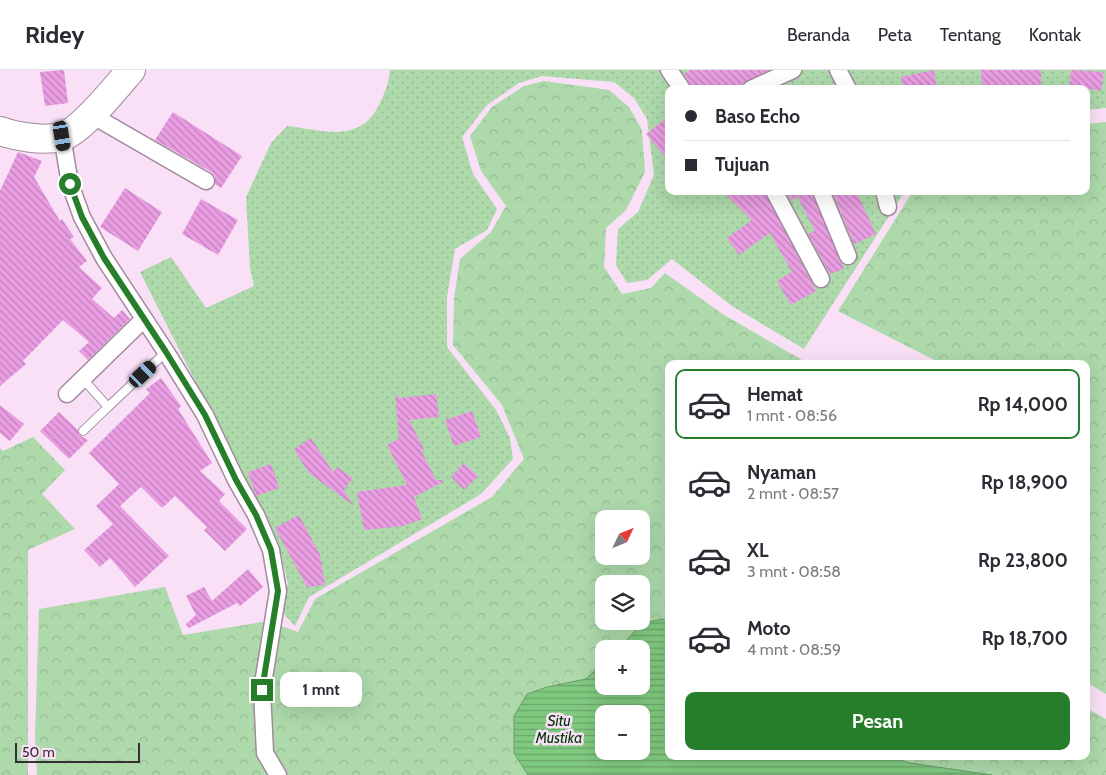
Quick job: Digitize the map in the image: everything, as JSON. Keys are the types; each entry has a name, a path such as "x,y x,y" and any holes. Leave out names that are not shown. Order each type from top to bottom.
{"highway":[{"path":"0,130 30,138 62,136 90,114 131,70"}],"street":[{"path":"669,70 679,85"},
{"path":"838,70 846,85"},
{"path":"763,85 786,78"},
{"path":"90,114 206,181"},
{"path":"62,136 70,184 82,217 104,258 205,415 236,480 256,515 271,550 278,591 262,690 265,754 278,775"},
{"path":"776,195 821,278"},
{"path":"823,195 848,256"},
{"path":"67,394 144,319"}],"lane":[{"path":"83,431 166,352"},
{"path":"83,379 108,407"}],"green space":[{"path":"390,70 1106,70 1106,108 1090,110 1090,85 665,85 665,195 902,195 804,349 732,306 672,259 647,280 627,283 616,265 618,229 638,212 654,175 647,119 634,98 614,82 542,76 519,83 487,105 462,137 473,174 497,209 487,230 455,249 447,297 447,347 496,410 510,438 513,459 481,494 309,597 295,626 282,612 288,583 279,547 140,272 171,257 206,308 254,286 250,268 246,197 271,143 287,126 340,132 352,130 362,125 372,116 380,103 388,83"},
{"path":"544,81 609,90 629,107 642,130 645,172 626,210 606,228 604,267 622,294 651,288 665,273 724,315 802,360 665,360 665,760 1090,760 1090,710 1106,719 1106,775 37,775 35,737 39,609 165,587 183,635 268,621 298,632 315,599 492,497 524,459 502,405 453,345 454,298 460,259 491,232 506,206 481,171 470,136 492,107 524,86"},
{"path":"1106,122 1106,694 1090,684 1090,360 934,360 838,311 910,195 1090,195 1090,124"},
{"path":"33,437 65,470 42,494 75,529 28,550 28,775 0,775 0,448 3,451"}],"water":[{"name":"Situ Mustika","path":"663,619 665,620 665,760 901,760 992,775 528,775 514,753 514,716 527,694 547,687 586,679 595,670 595,695 650,695 650,640 627,640 636,630 650,630 650,621"}],"building":[{"path":"64,70 68,103 45,106 40,72"},
{"path":"690,70 769,70 741,85 690,85 684,74"},
{"path":"934,70 936,85 902,85 901,77"},
{"path":"981,70 1041,70 1041,85 982,85"},
{"path":"1071,70 1104,72 1101,91 1090,89 1090,85 1069,85"},
{"path":"173,112 242,156 221,188 215,184 215,176 211,172 155,140"},
{"path":"665,119 665,156 646,134"},
{"path":"18,152 42,161 34,177 60,221 62,219 74,237 70,239 87,261 79,267 102,288 92,299 114,318 122,310 130,319 88,360 79,351 89,342 63,320 23,361 26,364 0,386 0,191"},
{"path":"125,188 162,212 138,251 100,227"},
{"path":"726,195 766,195 816,291 791,305 777,281 792,272 770,233 739,255 727,238 752,220"},
{"path":"787,195 813,195 844,269 830,274 808,234 815,231 797,196 791,201"},
{"path":"834,195 858,195 876,234 854,244"},
{"path":"201,199 238,220 218,255 182,234"},
{"path":"161,378 181,406 178,409 212,463 200,471 225,494 219,501 247,529 225,551 204,530 207,527 175,496 162,508 141,487 120,506 169,556 135,587 110,558 100,567 84,550 113,524 96,506 119,484 89,453 150,393 146,389"},
{"path":"395,392 398,398 436,394 439,417 409,420 424,449 421,450 436,480 442,480 443,482 414,497 422,519 403,526 364,530 357,492 407,485 387,445 399,439"},
{"path":"0,405 24,424 10,441 0,433"},
{"path":"472,411 481,437 454,446 445,420"},
{"path":"59,412 78,430 79,435 88,440 69,459 40,431"},
{"path":"311,438 333,472 337,467 353,478 344,490 353,505 309,473 294,449"},
{"path":"464,463 478,476 464,490 451,477"},
{"path":"271,464 279,488 256,496 248,472"},
{"path":"299,515 320,555 325,585 307,587 275,528"},
{"path":"248,569 263,587 240,606 237,603 189,628 186,624 196,615 186,596 204,587 212,601"}],"route":[{"path":"70,184 82,217 104,258 205,415 236,480 256,515 271,550 278,591 262,690"}]}
